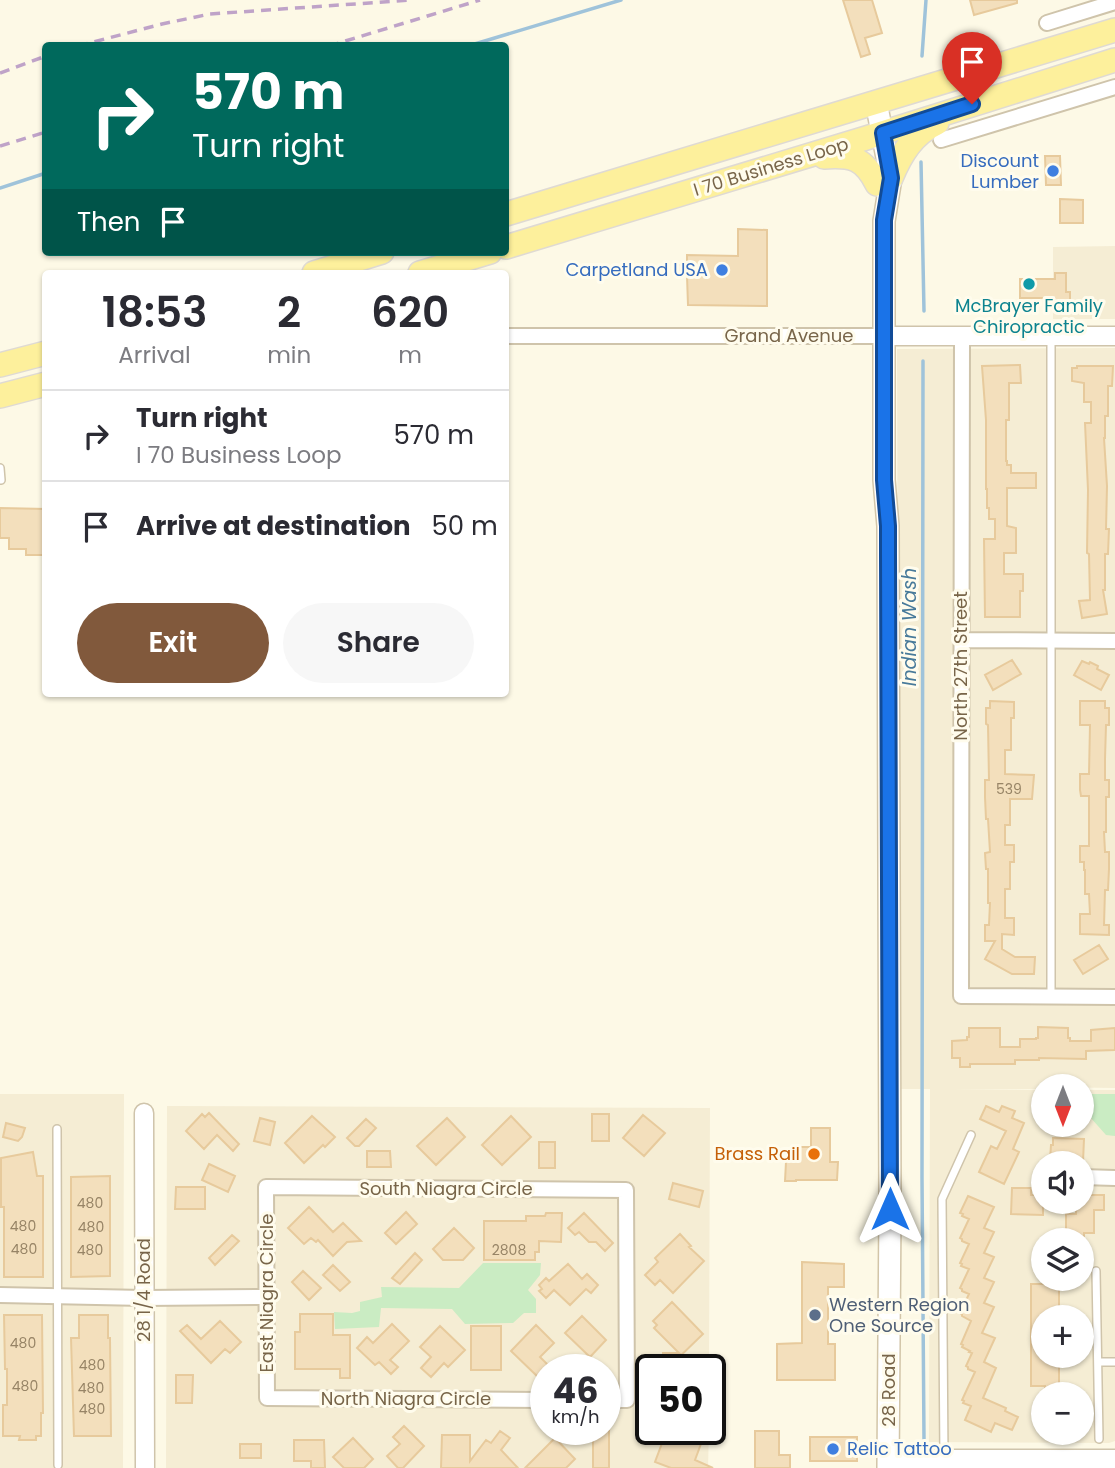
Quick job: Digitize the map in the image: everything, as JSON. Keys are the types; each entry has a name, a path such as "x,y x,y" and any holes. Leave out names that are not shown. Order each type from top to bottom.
{"main road":[{"name":"I 70 Business Loop","path":"509,213 1115,30"},
{"name":"I 70 Business Loop","path":"509,246 1115,60"},
{"path":"793,160 836,156 854,158 884,181 908,146 925,129 995,97"},
{"name":"28 Road","path":"876,102 883,133 884,480 888,526 888,1464"},
{"path":"324,270 369,256"},
{"path":"425,270 444,258"},
{"path":"0,365 42,354"},
{"path":"0,396 42,385"}],"street":[{"path":"1047,23 1115,2"},
{"path":"941,140 1115,87"},
{"name":"North 27th Street","path":"962,336 961,996 1051,996"},
{"name":"Grand Avenue","path":"509,337 1115,336"},
{"path":"961,640 1115,641"},
{"path":"1051,996 1115,997"},
{"name":"28 1/4 Road","path":"144,1113 145,1468"},
{"path":"1094,1177 1115,1178"},
{"name":"South Niagra Circle","path":"266,1187 626,1190 627,1401 621,1401"},
{"name":"East Niagra Circle","path":"266,1187 267,1398"},
{"path":"0,1295 267,1297"},
{"name":"North Niagra Circle","path":"267,1398 530,1400"},
{"path":"888,1464 944,1459 998,1464 1088,1464 1115,1459"}],"lane":[{"path":"1051,336 1051,996"},
{"path":"0,468 1,480"},
{"path":"57,1129 58,1465"},
{"path":"944,1459 942,1199 971,1135"},
{"path":"1096,1271 1099,1439"},
{"path":"1098,1362 1115,1362"}],"shaded area":[{"path":"1115,246 1115,319 1053,319 1053,247"},
{"path":"1115,348 1115,1088 1094,1088 1094,1074 1031,1074 1031,1089 952,1089 1031,1090 1031,1138 1094,1138 1094,1090 1115,1090 1115,1441 1094,1443 1094,1382 1031,1382 1031,1443 929,1442 930,1089 899,1089 897,349"},
{"path":"0,1094 124,1094 123,1468 0,1468"},
{"path":"167,1106 710,1108 709,1354 635,1354 635,1445 709,1445 708,1468 166,1468"}],"green space":[{"path":"1094,1094 1115,1094 1115,1136 1106,1135 1094,1122"},
{"path":"483,1263 541,1263 540,1275 528,1290 536,1299 536,1313 524,1313 513,1323 465,1324 452,1309 381,1308 379,1327 335,1329 334,1312 360,1311 360,1302 382,1297 381,1287 459,1288"}],"building":[{"path":"843,0 872,0 882,33 865,38 870,54 861,57"},
{"path":"970,0 1017,0 1017,3 974,15"},
{"name":"Discount Lumber","path":"1045,156 1060,156 1061,185 1046,185"},
{"path":"1060,199 1083,200 1083,223 1060,223"},
{"name":"Carpetland USA","path":"738,229 767,230 767,306 688,305 687,276 676,275 676,265 687,265 687,255 738,256"},
{"path":"1055,273 1066,273 1066,292 1070,292 1070,308 1055,308 1055,298 1020,298 1020,279 1055,279"},
{"path":"1020,365 1021,383 1009,383 1006,461 1007,465 1011,465 1011,473 1036,473 1036,488 1007,488 1007,526 1016,528 1016,553 1004,553 1004,574 1023,574 1020,617 985,617 984,539 995,539 995,519 989,519 987,508 982,366"},
{"path":"1113,366 1112,386 1108,386 1108,416 1105,416 1104,438 1106,529 1109,529 1103,590 1107,614 1082,618 1079,601 1090,600 1085,423 1091,423 1091,402 1084,402 1084,383 1072,381 1072,368"},
{"path":"0,508 42,509 42,555 26,555 26,549 9,549 9,538 0,538"},
{"path":"1012,660 1021,674 993,690 985,675"},
{"path":"1082,661 1098,666 1097,669 1109,675 1101,690 1074,675"},
{"path":"990,701 1014,702 1011,750 1005,750 1005,774 1034,775 1032,799 1010,799 1010,825 1005,825 1005,845 1014,845 1014,862 1010,862 1010,889 1005,889 1005,918 1014,918 1014,935 1002,934 1002,949 1015,957 1035,957 1034,974 1012,974 985,959 995,941 985,941 990,903 985,853 990,852 985,780 989,780 986,708 990,708"},
{"path":"1080,701 1105,701 1105,708 1109,708 1105,780 1109,780 1109,797 1106,797 1104,832 1105,852 1109,852 1109,869 1108,890 1105,890 1104,925 1109,925 1109,935 1080,934 1080,914 1090,914 1089,894 1085,894 1084,862 1080,862 1080,846 1089,846 1089,796 1081,796 1080,774 1089,774 1090,725 1080,725"},
{"path":"1099,945 1108,959 1083,974 1074,960"},
{"path":"1038,1027 1068,1028 1070,1041 1091,1041 1091,1030 1115,1028 1115,1050 1086,1051 1086,1059 1039,1058 1015,1060 1015,1064 970,1064 970,1067 960,1067 960,1058 952,1058 952,1041 967,1040 969,1028 1000,1028 1000,1047 1020,1047 1020,1039 1038,1038"},
{"path":"986,1106 999,1112 1002,1106 1015,1111 1012,1118 1024,1123 1013,1149 1019,1152 1004,1184 979,1172 991,1146 997,1149 1006,1131 980,1119"},
{"path":"209,1113 239,1144 233,1151 217,1135 204,1149 186,1131 202,1114 205,1117"},
{"path":"592,1114 609,1114 609,1141 592,1141"},
{"path":"643,1115 665,1133 644,1156 623,1138"},
{"path":"312,1116 335,1137 304,1163 285,1143"},
{"path":"511,1116 531,1137 502,1165 482,1145"},
{"path":"260,1118 275,1122 270,1145 254,1141"},
{"path":"447,1118 465,1137 436,1165 417,1146"},
{"path":"366,1119 376,1128 359,1146 355,1146 347,1138"},
{"path":"6,1123 25,1128 18,1141 3,1137"},
{"name":"Brass Rail","path":"811,1128 830,1128 830,1162 838,1162 837,1180 785,1181 786,1162 797,1162 797,1147 811,1147"},
{"path":"1053,1138 1084,1139 1083,1151 1051,1151"},
{"path":"539,1142 555,1142 555,1168 539,1168"},
{"path":"367,1151 390,1151 391,1167 367,1167"},
{"path":"33,1152 37,1176 43,1176 43,1277 4,1277 1,1158"},
{"path":"209,1164 235,1176 228,1192 202,1180"},
{"path":"110,1176 110,1276 71,1277 71,1177"},
{"path":"673,1183 703,1191 699,1207 669,1199"},
{"path":"176,1187 205,1187 205,1209 175,1209"},
{"path":"1012,1188 1031,1188 1031,1214 1043,1215 1011,1214"},
{"path":"1094,1195 1104,1195 1104,1210 1094,1210"},
{"path":"968,1196 994,1207 984,1228 994,1232 984,1253 994,1257 984,1278 994,1282 984,1303 994,1307 982,1333 995,1338 984,1362 996,1368 983,1398 1006,1408 1005,1411 1018,1417 1012,1430 995,1423 991,1432 965,1420 971,1406 962,1400 975,1372 966,1366 972,1353 961,1344 971,1321 960,1313 969,1294 960,1288 969,1269 960,1263 969,1244 960,1238 969,1219 960,1213"},
{"path":"309,1207 333,1232 343,1223 361,1241 347,1242 333,1256 318,1240 316,1242 311,1238 304,1244 288,1228"},
{"path":"406,1212 417,1224 396,1244 385,1233"},
{"path":"546,1213 562,1213 561,1242 539,1241 539,1252 535,1252 535,1260 484,1260 484,1221 526,1221 526,1216 545,1216"},
{"path":"584,1213 613,1243 605,1251 596,1242 589,1242 579,1232 575,1235 568,1228"},
{"path":"1066,1214 1094,1214 1094,1228 1066,1228"},
{"path":"454,1228 474,1248 463,1260 443,1260 433,1249"},
{"path":"680,1234 704,1261 673,1293 660,1280 655,1285 645,1275 658,1262 655,1258"},
{"path":"232,1235 239,1241 215,1265 209,1258"},
{"path":"415,1253 422,1260 400,1284 392,1278"},
{"name":"Western Region One Source","path":"802,1262 844,1264 844,1287 828,1287 828,1344 835,1344 835,1380 777,1380 777,1344 802,1343"},
{"path":"568,1264 582,1279 587,1274 598,1285 591,1293 586,1289 570,1305 554,1290 546,1298 539,1291 542,1289 539,1285 546,1278 549,1281"},
{"path":"333,1265 350,1282 340,1291 323,1275"},
{"path":"303,1271 321,1288 309,1300 292,1282"},
{"path":"1031,1291 1059,1291 1059,1305 1031,1305"},
{"path":"672,1302 703,1334 682,1354 663,1354 679,1353 654,1328 657,1325 653,1321"},
{"path":"300,1314 333,1314 333,1335 350,1335 350,1378 340,1378 340,1369 295,1369 295,1332 300,1332"},
{"path":"4,1315 42,1315 43,1413 41,1436 36,1436 36,1440 3,1436 3,1405 7,1405"},
{"path":"79,1315 108,1315 111,1436 74,1436 71,1338 79,1338"},
{"path":"582,1316 606,1340 593,1354 587,1354 565,1333"},
{"path":"220,1321 241,1342 230,1353 225,1349 211,1363 180,1331 187,1325 201,1339"},
{"path":"392,1324 409,1341 390,1360 398,1367 391,1374 379,1362 375,1365 357,1348 367,1337 373,1343"},
{"path":"536,1325 554,1343 543,1354 530,1354 530,1369 511,1351"},
{"path":"440,1326 465,1350 448,1367 444,1363 431,1377 421,1368 431,1357 420,1347"},
{"path":"471,1326 501,1326 501,1370 471,1370"},
{"path":"1031,1368 1059,1368 1059,1382 1031,1382"},
{"path":"176,1375 193,1375 192,1403 176,1403"},
{"path":"404,1426 424,1446 403,1468 398,1468 387,1456 400,1444 393,1437"},
{"path":"500,1431 510,1438 501,1450 518,1468 441,1468 442,1435 470,1435 470,1461 486,1440 491,1443"},
{"path":"755,1431 779,1431 779,1455 790,1455 790,1468 755,1468"},
{"name":"Relic Tattoo","path":"810,1437 857,1437 857,1461 810,1461"},
{"path":"353,1438 373,1459 364,1468 344,1468 333,1457"},
{"path":"294,1440 324,1440 325,1468 311,1468 311,1461 294,1461"},
{"path":"240,1444 261,1444 261,1458 240,1458"},
{"path":"548,1445 562,1445 575,1459 566,1468 525,1468"},
{"path":"593,1445 609,1445 609,1468 593,1468"},
{"path":"661,1445 701,1445 695,1460 713,1468 671,1468 655,1462"}],"waterway":[{"path":"481,42 621,0"},
{"name":"Indian Wash","path":"922,56 926,0"},
{"name":"Indian Wash","path":"921,162 924,311"},
{"path":"0,188 42,174"},
{"name":"Indian Wash","path":"923,361 924,1439"}],"railway":[{"path":"93,42 210,14 412,0"},
{"path":"342,42 480,0"},
{"path":"0,73 42,57"},
{"path":"0,146 42,133"}],"place":[{"name":"Discount Lumber","path":"1053,171"},
{"name":"Carpetland USA","path":"722,270"},
{"name":"McBrayer Family Chiropractic","path":"1029,284"},
{"name":"Brass Rail","path":"814,1154"},
{"name":"Western Region One Source","path":"815,1315"},
{"name":"Relic Tattoo","path":"833,1449"}],"route":[{"path":"890,1209 888,526 884,480 884,220 891,178 883,133 972,104"}]}
